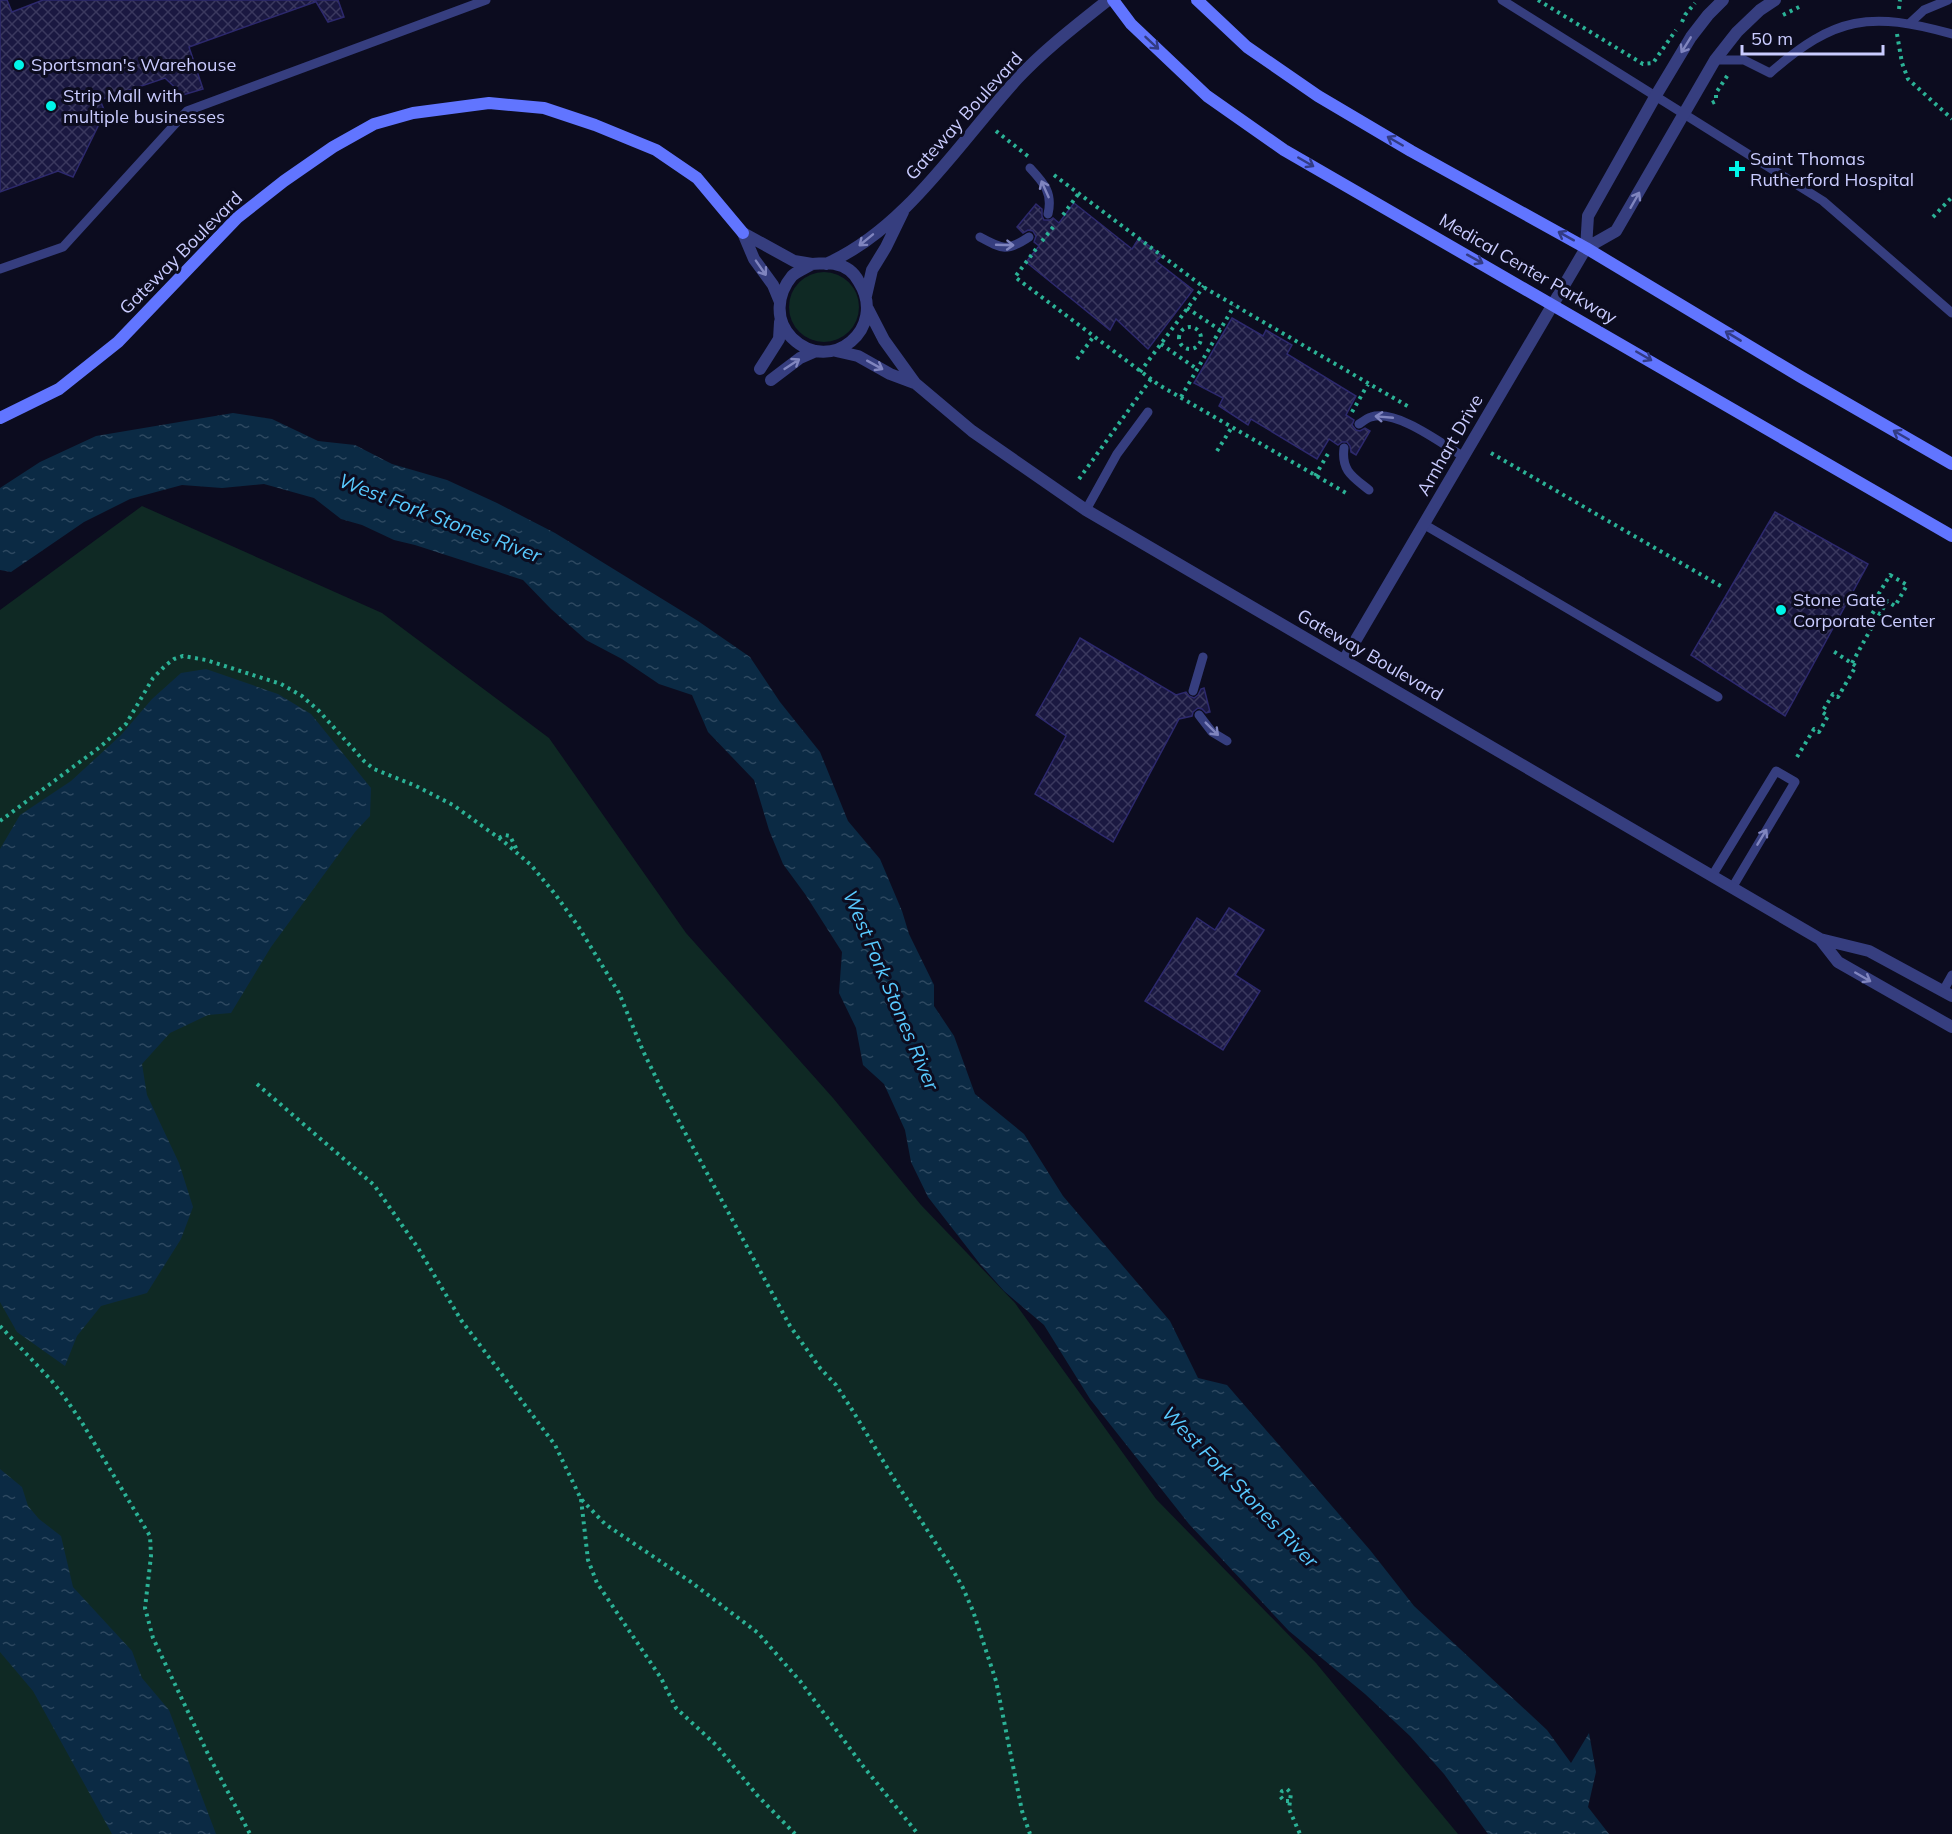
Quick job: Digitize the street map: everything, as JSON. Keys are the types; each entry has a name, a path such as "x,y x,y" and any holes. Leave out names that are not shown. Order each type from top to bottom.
{"main road":[{"name":"Medical Center Parkway","path":"1110,0 1131,24 1207,96 1284,150 1952,536"},
{"path":"1197,0 1246,47 1318,96 1411,151 1586,248 1801,377 1952,464"},
{"name":"Gateway Boulevard","path":"0,418 59,389 118,342 237,218 284,181 333,147 374,124 413,113 489,103 544,108 595,125 656,150 697,178 743,233"}],"street":[{"name":"Gateway Boulevard","path":"904,211 1020,76 1110,0"},
{"name":"Arnhart Drive","path":"1344,660 1586,248 1588,216 1654,97 1699,26 1723,0"},
{"name":"Arnhart Drive","path":"1586,248 1616,231 1715,60 1737,32 1760,10 1775,0"},
{"path":"826,264 848,254 904,211"},
{"path":"866,296 872,270 904,211"},
{"path":"743,233 794,261 834,264 854,272 866,296 868,309 884,340 915,383"},
{"path":"743,233 754,259 774,285 780,302"},
{"path":"760,369 779,339 781,293 794,274 812,264"},
{"path":"833,351 846,346 858,336 864,326 868,309"},
{"path":"781,318 787,332 806,348 816,351 844,352 858,356 890,374 915,383"},
{"path":"771,381 792,364 816,351"},
{"name":"Gateway Boulevard","path":"915,383 972,431 1086,510 1820,939 1869,951 1948,994"},
{"name":"Gateway Boulevard","path":"1820,939 1838,962 1952,1027"}],"lane":[{"path":"0,269 63,247 187,111 486,0"},
{"path":"1502,0 1823,201 1952,314"},
{"path":"1910,23 1925,4 1948,0"},
{"path":"1715,60 1744,60 1770,73 1804,45 1828,32 1866,21 1910,23 1952,34"},
{"path":"1032,165 1044,184 1050,203 1048,214"},
{"path":"980,237 999,247 1017,246 1029,237"},
{"path":"1086,510 1118,454 1148,412"},
{"path":"1359,424 1371,417 1388,416 1409,424 1464,457"},
{"path":"1344,448 1342,461 1350,476 1369,490"},
{"path":"1425,525 1718,698"},
{"path":"1193,691 1203,657"},
{"path":"1199,714 1212,732 1227,741"},
{"path":"1712,876 1776,771 1795,782 1732,888"},
{"path":"1948,994 1952,975"}],"path":[{"path":"1538,0 1643,64 1653,63 1695,3"},
{"path":"1899,9 1900,0"},
{"path":"1780,16 1801,6"},
{"path":"1897,30 1902,63 1908,79 1952,119"},
{"path":"1712,102 1716,101 1716,93 1734,65"},
{"path":"996,131 1032,165"},
{"path":"1044,168 1234,306 1416,412"},
{"path":"1079,193 1015,277 1140,372 1346,494"},
{"path":"1933,217 1952,197"},
{"path":"1140,372 1204,286"},
{"path":"1181,397 1234,306"},
{"path":"1187,308 1220,330"},
{"path":"1197,329 1203,320"},
{"path":"1174,326 1181,331"},
{"path":"1189,326 1197,329 1201,334 1200,343 1194,349 1184,347 1179,340 1181,331 1189,326"},
{"path":"1077,359 1094,336"},
{"path":"1200,343 1209,348"},
{"path":"1161,344 1197,369"},
{"path":"1178,356 1184,347"},
{"path":"1079,479 1151,379"},
{"path":"1351,415 1368,384"},
{"path":"1217,451 1232,427"},
{"path":"1315,476 1333,445"},
{"path":"1491,453 1724,588"},
{"path":"1890,575 1906,585 1895,606 1887,601 1878,595 1890,575"},
{"path":"1852,663 1873,625 1867,622 1874,611 1880,614 1887,601"},
{"path":"1797,757 1814,729 1819,732 1828,716 1822,712 1833,694 1838,697 1856,666 1833,651"},
{"path":"0,821 100,747 126,724 153,678 174,659 183,656 206,660 281,684 302,696 374,769 437,796 499,838 531,865 555,894 602,963 619,993 663,1092 790,1326 851,1408 898,1487 963,1588 973,1611 996,1682 1022,1811 1030,1834"},
{"path":"499,838 505,835 510,836 518,854"},
{"path":"257,1084 374,1185 418,1248 461,1320 555,1445 581,1499 605,1524 691,1582 758,1633 800,1681 863,1766 918,1834"},
{"path":"0,1326 63,1395 150,1536 152,1548 145,1608 153,1638 208,1754 250,1834"},
{"path":"581,1499 588,1560 597,1583 661,1678 676,1708 716,1745 795,1834"},
{"path":"1289,1801 1289,1809 1299,1834"}],"green space":[{"path":"817,272 831,272 844,277 854,287 859,307 854,327 844,337 831,342 817,342 804,337 794,327 789,314 789,300 794,287 804,277"},
{"path":"142,506 382,613 549,738 686,933 833,1098 921,1205 1015,1303 1156,1499 1316,1663 1458,1834 0,1834 0,610"}],"water":[{"name":"West Fork Stones River","path":"233,413 272,419 318,441 355,445 392,464 447,480 497,503 555,533 698,621 750,657 780,702 820,752 848,821 880,859 909,934 934,985 934,1006 954,1036 975,1094 1024,1134 1063,1196 1170,1321 1198,1378 1227,1385 1370,1550 1414,1606 1547,1730 1571,1763 1589,1733 1596,1772 1588,1807 1609,1834 1488,1834 1444,1774 1410,1736 1365,1694 1289,1631 1189,1524 1090,1399 1044,1325 1004,1291 928,1197 911,1162 905,1130 884,1084 863,1065 856,1028 839,993 842,952 783,864 769,830 754,780 708,732 692,695 659,684 622,659 586,640 523,580 394,540 362,525 341,519 314,498 264,484 222,488 182,485 130,499 84,522 11,572 0,570 0,488 40,462 96,436"},
{"path":"206,669 278,694 311,714 371,788 370,816 355,832 271,947 231,1013 208,1015 170,1033 142,1064 147,1095 179,1163 193,1207 181,1239 147,1293 101,1306 77,1336 65,1366 17,1332 0,1302 0,849 20,815 71,781 121,735 152,699 181,673"},
{"path":"0,1469 22,1487 28,1506 39,1519 61,1536 73,1587 132,1651 142,1678 169,1710 216,1834 112,1834 33,1691 0,1652"}],"building":[{"name":"Strip Mall with multiple businesses","path":"0,0 7,0 12,12 43,0 314,0 315,2 189,47 203,89 183,95 165,78 100,100 105,112 73,177 58,171 0,192"},
{"path":"315,0 338,0 344,17 328,22"},
{"path":"1074,203 1132,249 1139,238 1162,256 1156,261 1193,290 1148,349 1116,319 1110,330 1026,262 1039,246 1034,242 1036,236 1033,231 1028,230 1023,233 1017,227 1036,204 1042,209 1044,220 1053,218 1059,223"},
{"path":"1232,318 1263,336 1266,330 1292,345 1287,354 1356,396 1346,415 1354,420 1352,425 1356,430 1360,431 1365,428 1370,431 1356,455 1351,452 1347,442 1338,445 1329,439 1317,459 1251,419 1248,425 1219,406 1223,398 1194,383"},
{"name":"Stone Gate Corporate Center","path":"1775,512 1868,564 1785,716 1691,655"},
{"path":"1080,638 1176,695 1186,692 1194,698 1204,688 1210,712 1206,713 1198,708 1192,716 1179,719 1113,842 1035,794 1066,736 1036,715"},
{"path":"1229,908 1264,930 1235,975 1260,991 1223,1050 1145,1001 1197,918 1215,930"}],"place":[{"name":"Sportsman's Warehouse","path":"19,65"},
{"name":"Strip Mall with multiple businesses","path":"51,106"},
{"name":"Saint Thomas Rutherford Hospital","path":"1737,169"},
{"name":"Stone Gate Corporate Center","path":"1781,610"}]}
